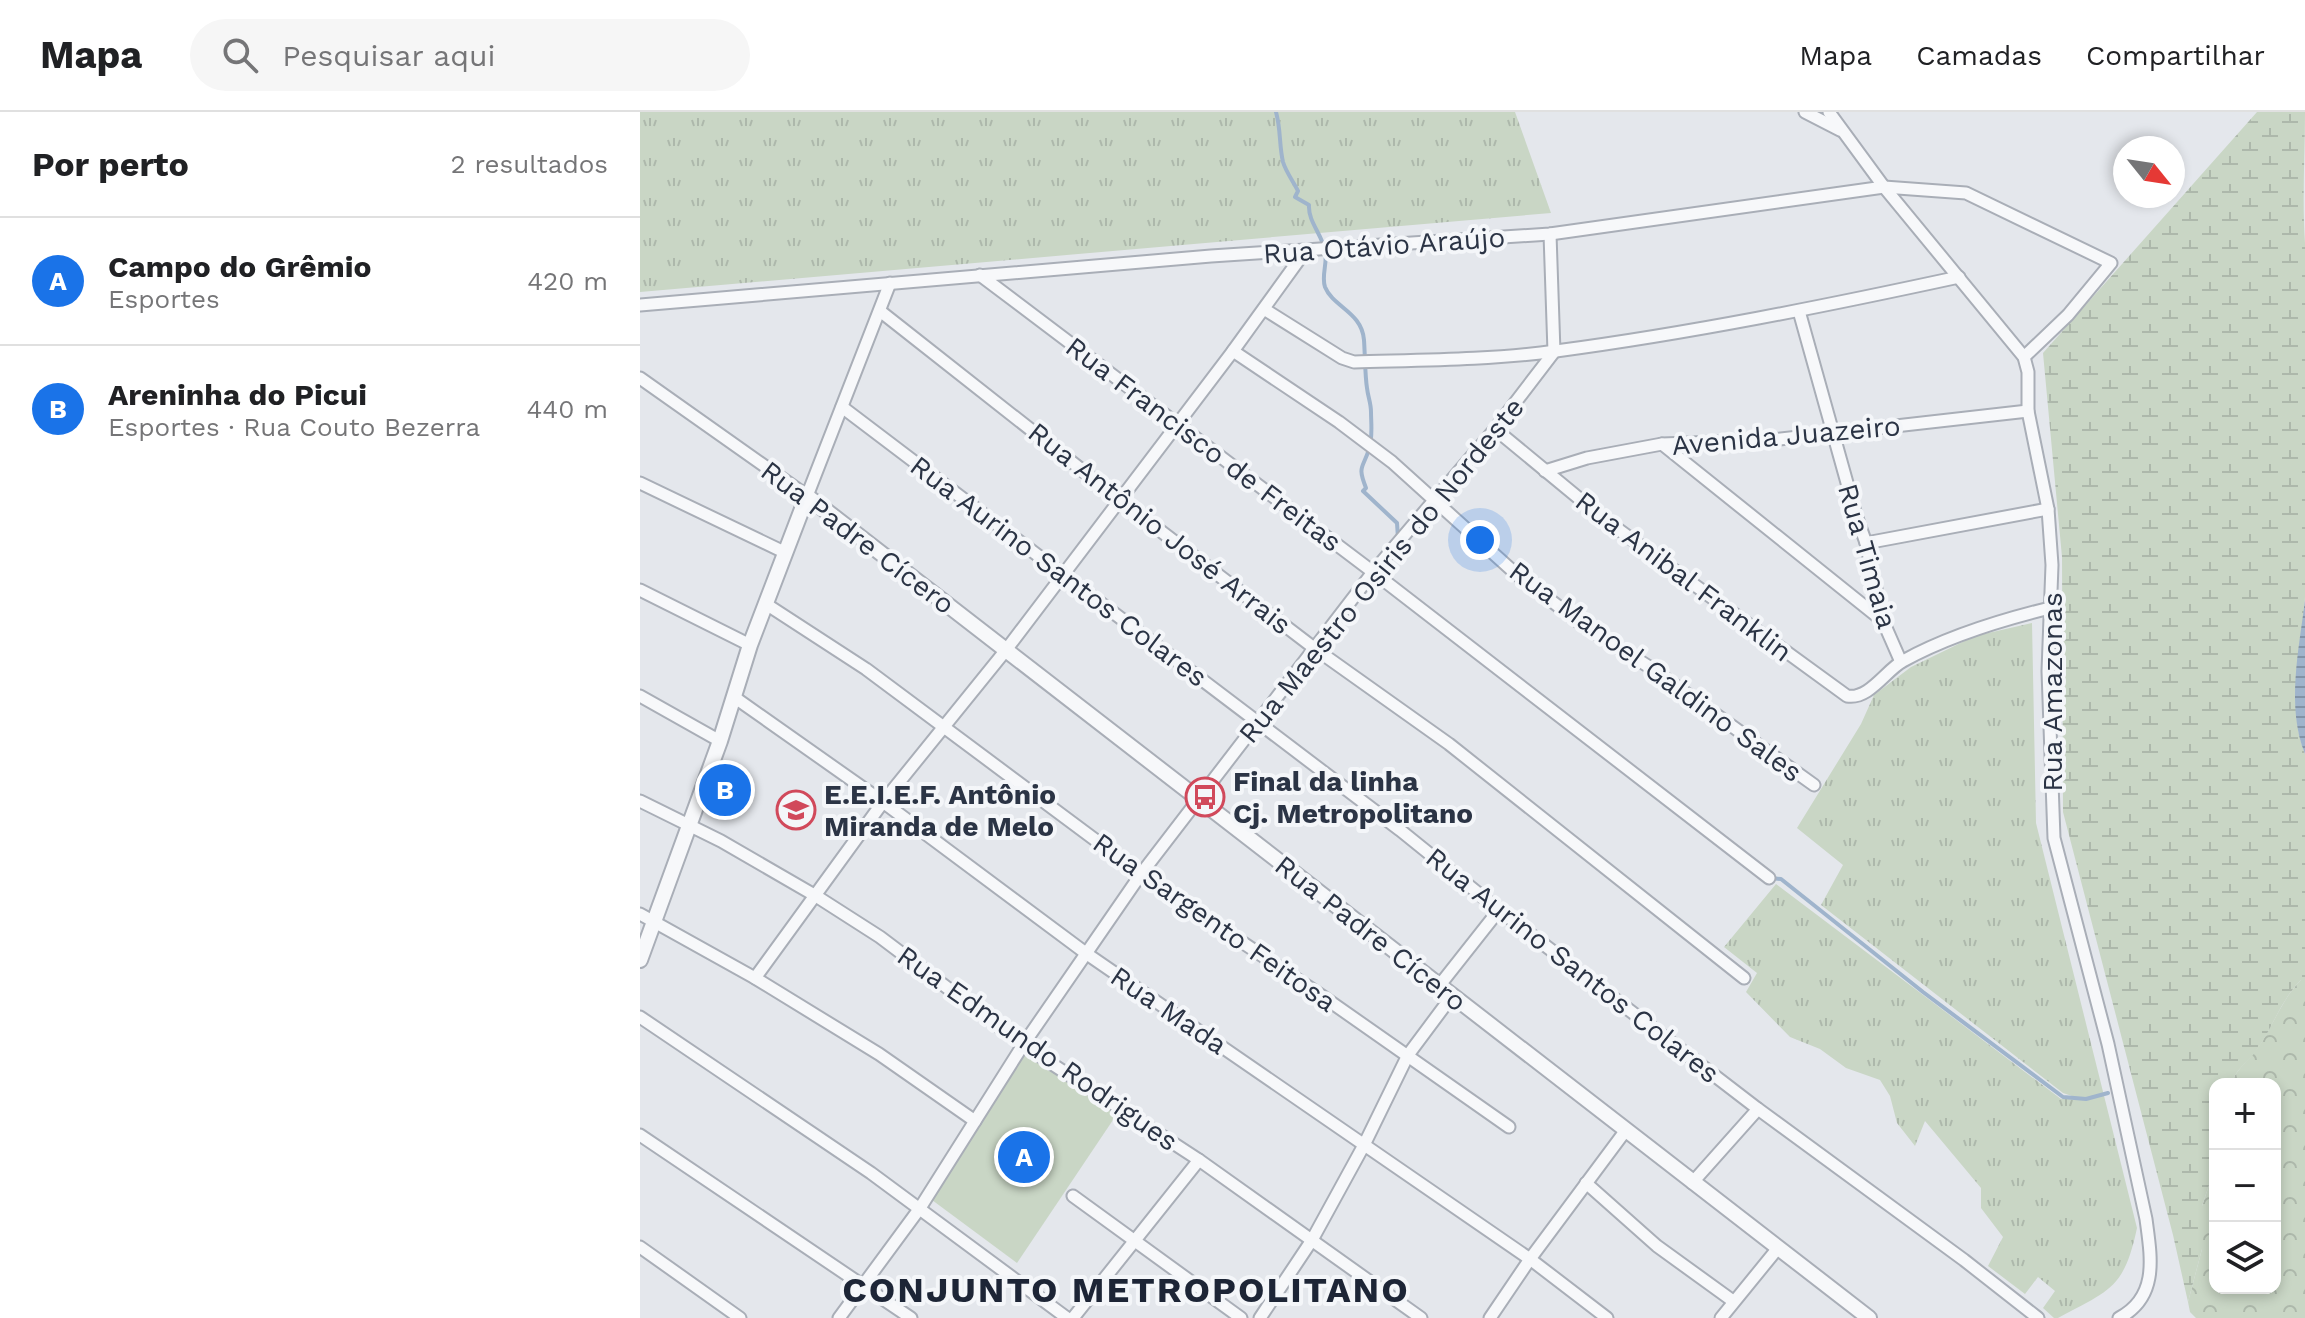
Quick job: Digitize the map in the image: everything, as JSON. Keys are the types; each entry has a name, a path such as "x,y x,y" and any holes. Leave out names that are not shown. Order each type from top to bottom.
{"street":[{"path":"1805,112 1841,130"},
{"path":"1829,112 1884,187 2024,357"},
{"name":"Rua Otávio Araújo","path":"640,305 980,275 1550,234 1884,187 1966,193 2111,263 2068,315 2024,357"},
{"path":"1550,234 1554,352"},
{"path":"755,978 883,802 1006,650 1306,250"},
{"name":"Rua Francisco de Freitas","path":"980,275 1373,572 1769,878"},
{"path":"1264,309 1329,353 1354,362 1435,360 1554,352 1799,311 1959,277"},
{"path":"640,960 646,918 720,741 784,552 890,283"},
{"name":"Rua Antônio José Arrais","path":"880,311 1314,648 1449,744 1744,978"},
{"name":"Rua Timaia","path":"1799,311 1866,543 1883,621 1901,662"},
{"name":"Rua Manoel Galdino Sales","path":"1233,351 1392,462 1515,573 1584,626 1651,668 1814,785"},
{"name":"Rua Maestro Osiris do Nordeste","path":"839,1318 920,1208 1023,1045 1141,874 1373,572 1495,429 1554,352"},
{"name":"Rua Amazonas","path":"2024,357 2028,372 2028,411 2048,509 2052,565 2048,671 2054,838 2108,1044 2150,1245 2149,1275 2142,1300 2119,1318"},
{"name":"Rua Padre Cícero","path":"640,378 807,496 1869,1318"},
{"name":"Rua Aurino Santos Colares","path":"842,407 1400,830 1758,1109 2038,1318"},
{"name":"Avenida Juazeiro","path":"1545,471 1587,458 1662,444 1771,440 2028,411"},
{"name":"Rua Anibal Franklin","path":"1495,429 1604,519 1840,692 1853,697 1860,695 1901,662 1977,629 2050,608"},
{"path":"1662,444 1883,621"},
{"path":"640,483 784,552"},
{"path":"1866,543 2048,509"},
{"path":"640,590 750,645"},
{"name":"Rua Sargento Feitosa","path":"766,604 866,669 1141,874 1509,1127"},
{"path":"640,696 720,741"},
{"name":"Rua Mada","path":"734,697 883,802 1087,954 1530,1259 1607,1318"},
{"name":"Rua Edmundo Rodrigues","path":"640,801 688,823 816,896 880,937 1023,1045 1199,1160 1421,1318"},
{"path":"1439,986 1499,910"},
{"path":"646,918 755,978 879,1054 975,1121"},
{"path":"1260,1318 1312,1240 1408,1055 1452,996"},
{"path":"640,1017 773,1105 1070,1318 1199,1160"},
{"path":"1692,1183 1758,1109"},
{"path":"1490,1318 1626,1130"},
{"path":"640,1135 911,1318"},
{"path":"1586,1183 1657,1246 1733,1301"},
{"path":"1073,1196 1241,1318"},
{"path":"640,1247 740,1318"},
{"path":"1721,1318 1778,1248"}],"green space":[{"path":"640,112 1515,112 1551,213 640,292"},
{"path":"2257,112 2305,112 2305,597 2296,715 2305,754 2305,980 2301,980 2287,998 2260,1046 2234,1078 2209,1078 2209,1185 2202,1206 2202,1249 2188,1302 2063,812 2062,557 2043,353 2172,208 2185,208 2185,193"},
{"path":"2032,623 2036,823 2137,1228 2120,1276 2102,1293 2058,1318 2043,1308 2055,1291 2038,1277 2025,1294 1988,1266 2003,1237 1981,1208 1981,1188 1925,1121 1915,1146 1897,1123 1890,1096 1880,1080 1846,1068 1820,1049 1790,1037 1746,992 1757,973 1724,947 1776,884 2061,1099 2081,1099 2063,1093 1821,905 1843,865 1797,828 1861,724 1874,695 1911,667 1975,636"},
{"path":"731,765 747,776 719,815 704,804"},
{"path":"2301,980 2305,980 2305,1318 2196,1318 2190,1312 2188,1302 2202,1249 2202,1206 2209,1185 2209,1294 2281,1294 2281,1078 2234,1078 2260,1045"},
{"path":"1024,1053 1117,1114 1017,1263 932,1200"}],"water":[{"path":"2305,600 2305,754 2299,736 2295,698"}],"waterway":[{"path":"1276,112 1283,162 1298,191 1295,197 1309,205 1326,255 1325,287 1334,300 1353,316 1362,331 1372,430 1362,467 1366,488 1363,491 1397,523 1398,538"},
{"path":"1771,878 1781,879 1923,992 2063,1097 2086,1099 2108,1093"}],"place":[{"name":"Areninha do Picui","path":"725,790"},
{"name":"Final da linha Cj. Metropolitano","path":"1205,797"},
{"name":"E.E.I.E.F. Antônio Miranda de Melo","path":"796,810"},
{"name":"Campo do Grêmio","path":"1024,1157"}],"district":[{"name":"CONJUNTO METROPOLITANO","path":"1126,1289"}]}
